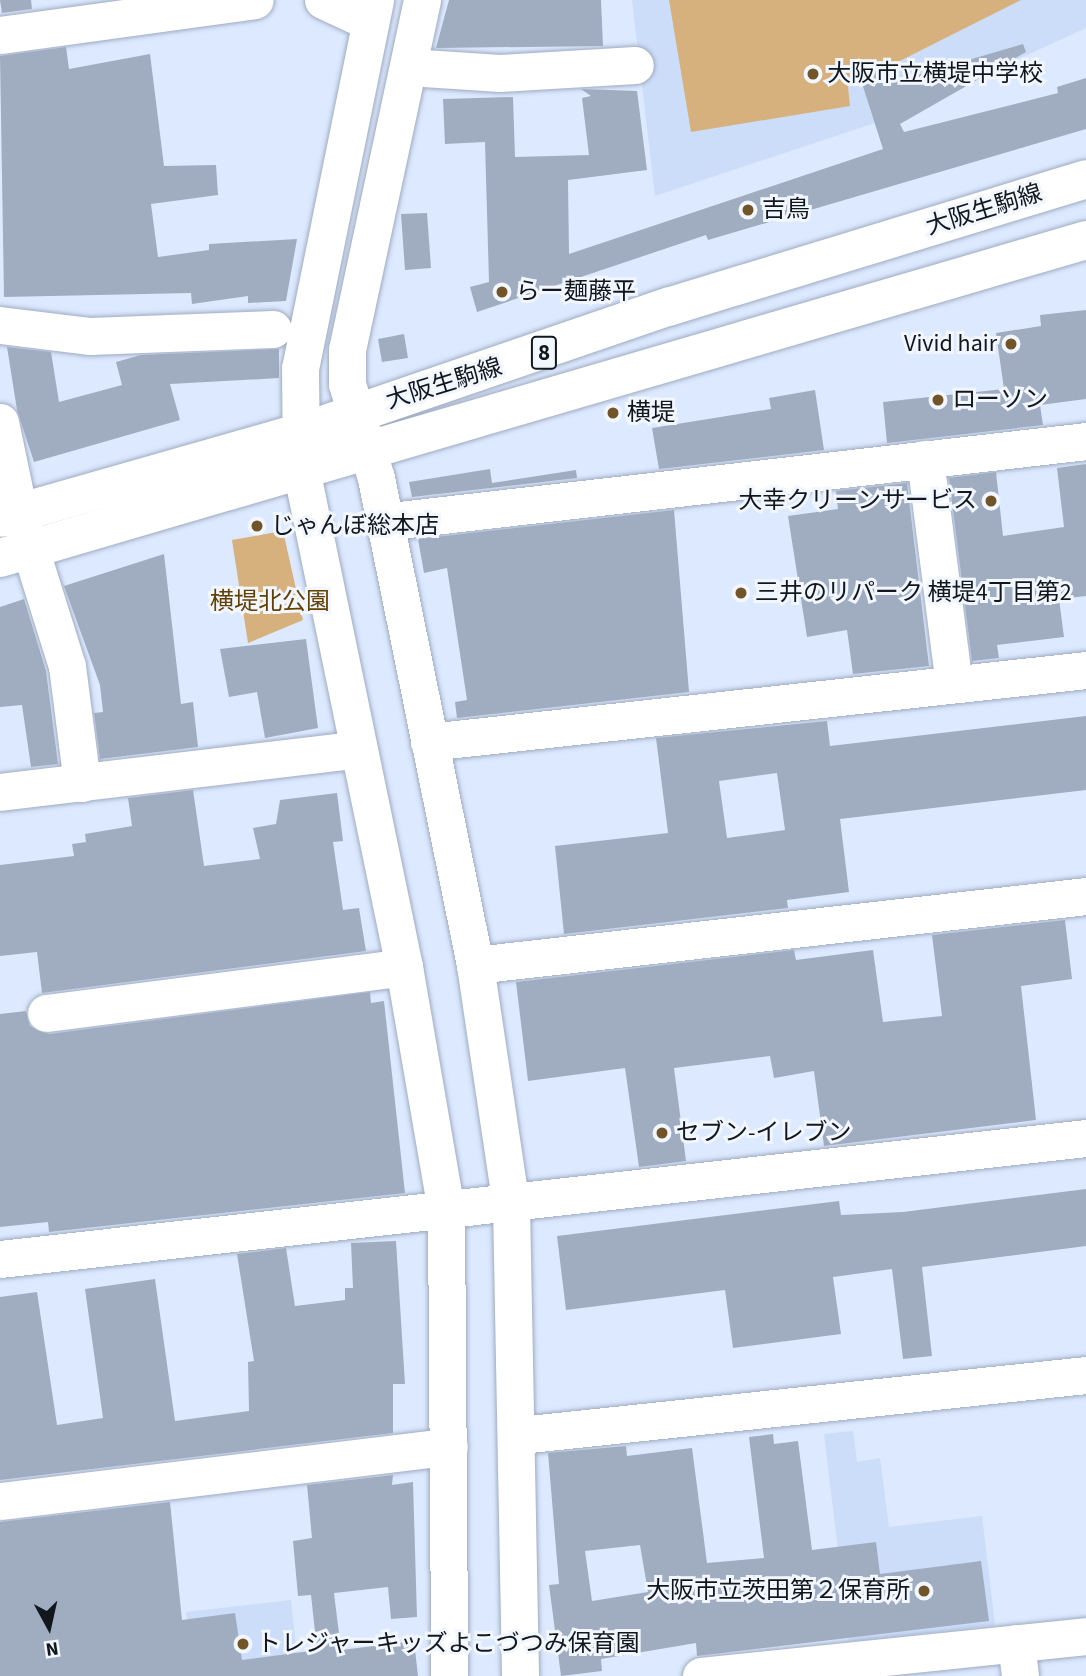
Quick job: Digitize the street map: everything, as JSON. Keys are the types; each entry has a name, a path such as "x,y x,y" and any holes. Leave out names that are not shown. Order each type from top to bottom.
{"main road":[{"name":"大阪生駒線","path":"15,554 302,450 357,412 668,307 1086,179"},
{"name":"大阪生駒線","path":"9,515 302,450 368,449 1086,240"}],"street":[{"path":"0,35 255,0"},
{"path":"323,0 372,11 300,368 302,450 358,749 404,967 446,1211 449,1676"},
{"path":"422,0 347,349 347,384 368,449 475,965 511,1205 520,1435 520,1676"},
{"path":"408,67 500,73 635,65"},
{"path":"356,95 400,102"},
{"path":"0,325 90,336 273,329"},
{"path":"0,422 15,554 68,666 82,783"},
{"path":"382,522 1086,441"},
{"path":"925,459 954,684"},
{"path":"429,742 1086,670"},
{"path":"0,792 358,749"},
{"path":"475,965 1086,896"},
{"path":"46,1013 404,967"},
{"path":"0,1259 511,1205 1086,1138"},
{"path":"520,1435 1086,1375"},
{"path":"0,1501 449,1447"},
{"path":"701,1676 1018,1660 1086,1636"}],"shaded area":[{"name":"大阪市立横堤中学校","path":"632,0 1086,0 1086,28 887,119 655,196"},
{"path":"853,1431 857,1462 880,1458 889,1527 982,1516 995,1625 849,1642 824,1434"},
{"name":"トレジャーキッズよこづつみ保育園","path":"291,1600 299,1676 193,1676 186,1612"}],"green space":[{"path":"669,0 1021,0 848,87 850,106 691,132"},
{"name":"横堤北公園","path":"283,531 303,620 248,643 232,540"}],"building":[{"path":"0,0 31,0 32,9 2,13"},
{"path":"449,0 601,0 603,46 436,48"},
{"path":"1023,44 1026,52 900,124 904,132 1058,93 1057,87 1086,78 1086,129 708,240 706,235 477,312 470,287 489,282 485,142 445,144 443,99 513,97 515,157 589,155 582,98 591,96 581,89 637,91 647,170 568,180 569,254 883,149 859,74 876,67 883,85"},
{"path":"66,47 69,69 150,54 164,166 216,165 218,195 151,204 158,257 209,250 209,244 297,239 286,301 248,303 248,296 192,304 191,293 4,297 0,56"},
{"path":"427,213 431,268 405,270 401,214"},
{"path":"1086,310 1086,399 1040,405 1043,425 887,443 883,402 1004,389 996,333 1041,326 1040,315"},
{"path":"404,334 408,358 382,362 378,339"},
{"path":"7,347 51,352 59,402 122,385 116,362 141,355 279,349 279,378 170,384 180,420 34,462 17,410"},
{"path":"815,390 824,450 659,469 652,428 771,409 769,398"},
{"path":"1086,464 1086,596 1059,599 1064,637 997,645 999,658 972,661 949,478 996,472 1003,536 1064,527 1057,468"},
{"path":"490,469 492,483 576,470 577,478 412,497 409,482"},
{"path":"907,483 929,666 853,674 847,630 807,637 788,516 838,509 836,491"},
{"path":"674,510 689,692 457,718 455,702 467,700 447,568 424,573 418,539"},
{"path":"164,554 181,704 193,702 198,747 100,759 94,713 103,712 100,685 64,586"},
{"path":"24,599 46,671 58,764 31,767 22,705 0,707 0,607"},
{"path":"306,639 318,728 265,738 257,692 229,697 220,649"},
{"path":"1086,716 1086,790 840,819 849,892 787,900 788,908 564,934 555,846 668,833 656,738 827,721 830,746","holes":["777,773 785,830 727,838 719,781"]},
{"path":"193,790 204,866 260,859 253,828 276,824 280,800 337,793 343,841 333,842 343,910 359,908 366,951 42,993 37,952 0,956 0,865 74,856 72,844 86,842 85,834 132,826 128,798"},
{"path":"1065,920 1072,979 1021,986 1036,1120 824,1146 814,1071 774,1078 770,1056 674,1068 686,1161 639,1167 625,1068 528,1081 516,982 794,950 796,960 873,950 883,1022 942,1016 932,935"},
{"path":"370,992 371,1003 384,1001 405,1193 49,1232 48,1222 0,1227 0,1014 26,1011 30,1026 49,1034"},
{"path":"1086,1189 1086,1246 922,1267 932,1356 903,1359 892,1269 833,1277 841,1334 733,1348 725,1290 566,1310 557,1236 839,1201 841,1215 903,1212"},
{"path":"396,1241 405,1384 393,1384 393,1433 0,1480 0,1297 37,1292 57,1425 103,1418 85,1289 155,1279 175,1421 249,1411 248,1362 254,1361 237,1254 286,1248 295,1306 345,1300 345,1288 353,1288 351,1243"},
{"path":"773,1434 774,1444 798,1441 812,1550 876,1542 880,1574 981,1561 989,1621 697,1656 696,1643 601,1659 602,1671 561,1676 549,1585 559,1584 548,1453 626,1446 627,1456 692,1448 707,1563 764,1558 749,1437","holes":["640,1545 648,1592 592,1601 585,1551"]},
{"path":"393,1475 392,1485 413,1482 417,1617 391,1619 388,1587 334,1593 341,1650 414,1641 418,1676 0,1676 0,1522 170,1502 182,1620 235,1613 242,1660 317,1650 311,1595 298,1596 293,1541 312,1538 307,1485"}],"place":[{"name":"大阪市立横堤中学校","path":"813,74"},
{"name":"吉鳥","path":"748,210"},
{"name":"らー麺藤平","path":"502,292"},
{"name":"Vivid hair","path":"1011,344"},
{"name":"ローソン","path":"938,400"},
{"name":"横堤","path":"613,413"},
{"name":"大幸クリーンサービス","path":"991,501"},
{"name":"じゃんぼ総本店","path":"257,526"},
{"name":"三井のリパーク 横堤4丁目第2","path":"741,593"},
{"name":"セブン-イレブン","path":"662,1133"},
{"name":"大阪市立茨田第２保育所","path":"924,1591"},
{"name":"トレジャーキッズよこづつみ保育園","path":"243,1644"}]}
